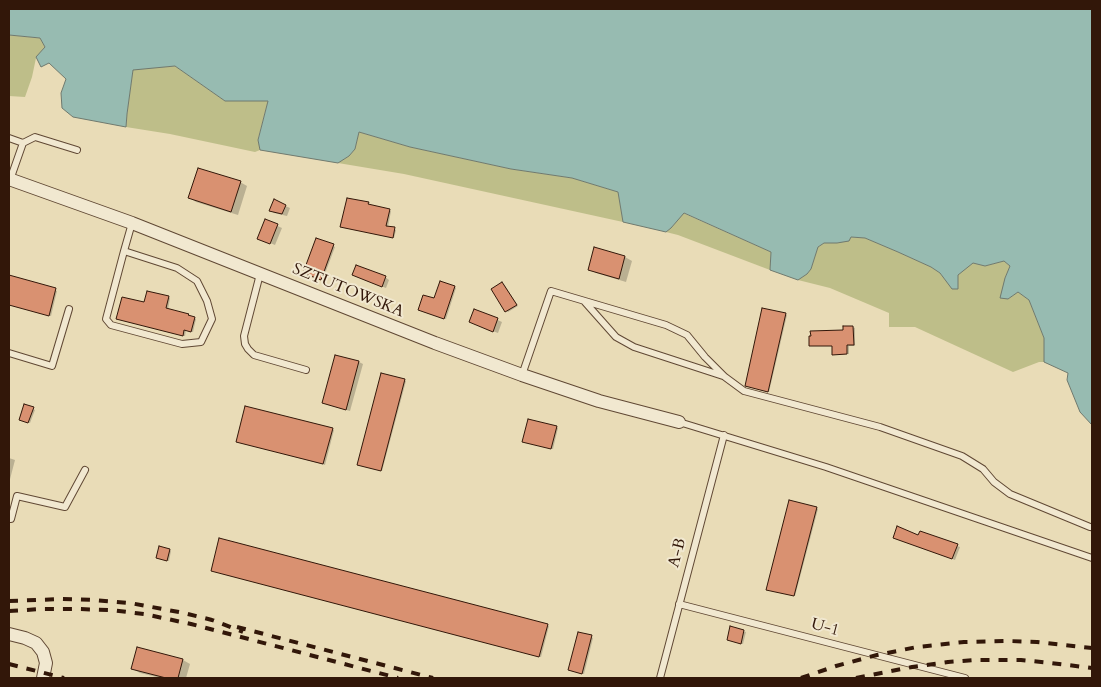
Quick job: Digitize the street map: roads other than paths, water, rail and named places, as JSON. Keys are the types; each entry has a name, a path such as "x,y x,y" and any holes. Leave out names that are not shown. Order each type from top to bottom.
{"street":[{"name":"SZTUTOWSKA","path":"10,180 132,223 435,343 522,375 599,401 679,422"},
{"path":"9,634 36,643 43,652 46,663 43,678"}],"lane":[{"path":"10,180 23,143 35,137 77,150"},
{"path":"9,138 23,143"},
{"path":"124,251 177,268 197,281 207,302 212,319 201,342 182,344 111,325 106,319 124,251 132,223"},
{"path":"260,274 244,336 245,344 254,354 306,370"},
{"path":"522,375 551,291 666,325 686,335 725,377 744,391 880,427 962,456 983,469 994,482 1010,494 1090,527"},
{"path":"583,300 616,337 634,347 725,377"},
{"path":"9,353 52,366 69,309"},
{"path":"679,422 826,467 1092,558"},
{"name":"A-B","path":"660,678 724,436"},
{"path":"9,518 12,519 17,496 65,508 85,470"},
{"name":"U-1","path":"679,604 964,678"}],"water":[{"path":"9,9 1092,9 1092,425 1080,412 1067,380 1068,373 1044,362 1044,338 1029,300 1018,292 1008,299 1000,298 1010,266 1004,261 985,266 973,263 958,275 958,289 952,289 940,273 931,267 865,238 851,237 849,241 824,243 818,247 811,269 798,280 770,270 771,252 684,213 666,232 623,222 618,192 572,178 511,169 410,147 359,132 355,149 349,156 338,163 260,150 258,140 268,101 225,101 175,66 133,70 126,127 73,117 62,108 61,93 66,79 49,63 41,67 36,57 45,47 40,38 9,35"}],"railway":[{"path":"9,601 62,599 130,603 212,620 243,632"},
{"path":"9,611 77,609 144,614 191,624 398,678"},
{"path":"237,627 433,678"},
{"path":"801,678 877,655 917,647 964,642 1037,642 1092,648"},
{"path":"856,678 912,667 976,660 1021,660 1092,668"},
{"path":"9,664 64,678"}]}
